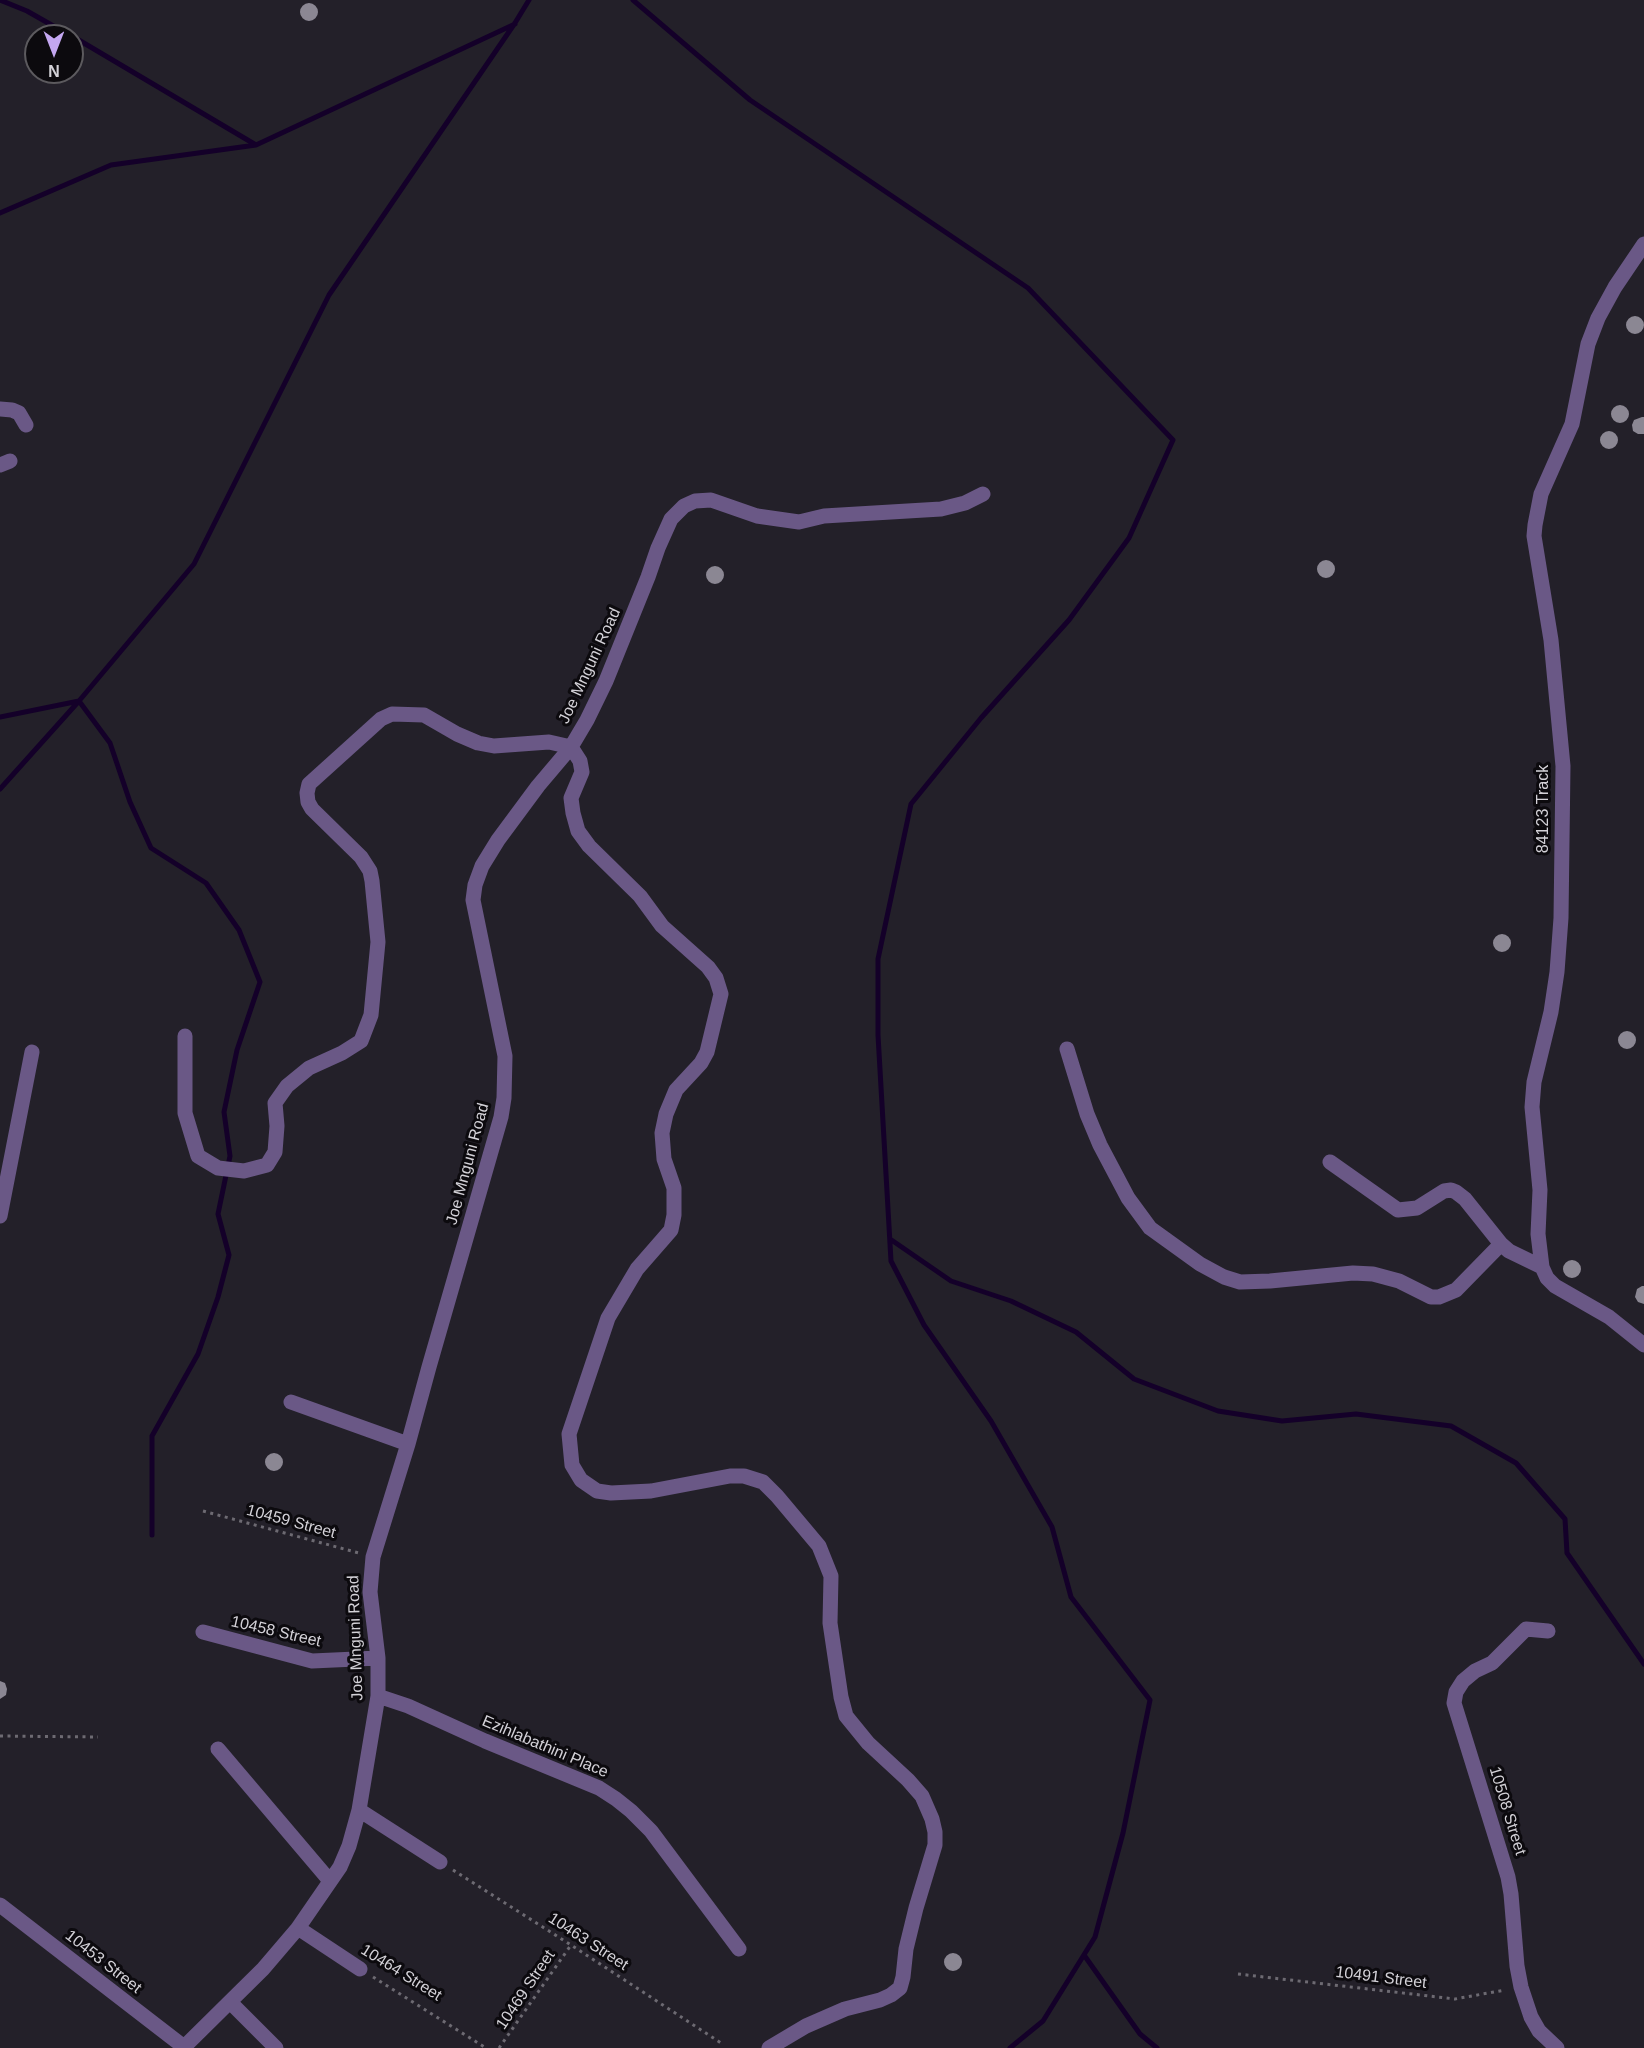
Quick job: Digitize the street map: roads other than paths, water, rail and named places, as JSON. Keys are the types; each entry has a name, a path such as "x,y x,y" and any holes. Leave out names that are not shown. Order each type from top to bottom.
{"street":[{"name":"84123 Track","path":"1542,1267 1538,1234 1540,1190 1532,1107 1534,1082 1551,1012 1557,972 1561,918 1563,766 1551,640 1534,536 1535,525 1541,494 1572,424 1588,344 1615,287 1644,244"},
{"path":"0,409 19,413 26,425"},
{"name":"Joe Mnguni Road","path":"183,2048 231,2003 298,1928 340,1867 349,1846 359,1810 378,1696 378,1658 370,1592 373,1557 408,1444 501,1118 504,1098 504,1056 474,913 475,885 483,866 498,840 538,786 571,747 587,720 606,681 671,519 684,506 694,501 711,500 757,516 799,522 824,516 941,509 965,504 983,494"},
{"path":"185,1036 185,1113 198,1156 218,1168 244,1171 267,1164 275,1152 277,1126 275,1103 287,1086 309,1068 342,1053 361,1041 371,1015 378,942 370,871 361,857 312,808 308,802 309,784 381,719 393,714 424,715 456,734 478,743 494,746 549,741 571,747 580,761 582,772 571,798 578,831 589,846 640,896 663,926 716,978 721,994 707,1052 701,1063 676,1090 666,1114 662,1133 664,1159 674,1188 674,1215 671,1230 637,1269 608,1318 568,1434 572,1465 581,1480 597,1491 611,1493 651,1491 730,1476 744,1476 763,1482 777,1496 819,1546 831,1576 830,1623 846,1716 868,1743 922,1796 935,1832 935,1845 916,1908 900,1988 880,2000 845,2009 806,2026 769,2048"},
{"path":"1067,1049 1087,1114 1100,1145 1128,1198 1150,1228 1200,1264 1224,1277 1240,1282 1353,1273 1373,1274 1399,1281 1431,1297 1440,1297 1456,1290 1501,1244"},
{"path":"0,1216 32,1052"},
{"path":"1330,1162 1398,1210 1417,1208 1444,1191 1456,1192 1466,1200 1509,1251 1542,1267 1547,1278 1555,1286 1609,1317 1644,1345"},
{"path":"291,1402 408,1444"},
{"name":"10508 Street","path":"1548,1631 1526,1629 1492,1663 1475,1671 1463,1681 1454,1698 1508,1877 1521,1987 1531,2017 1539,2031 1557,2048"},
{"name":"10458 Street","path":"203,1632 312,1661 378,1658"},
{"name":"Ezihlabathini Place","path":"378,1696 408,1706 599,1788 615,1799 651,1831 739,1949"},
{"path":"218,1749 330,1881"},
{"path":"359,1810 440,1862"},
{"name":"10453 Street","path":"0,1905 183,2048"},
{"name":"10464 Street","path":"298,1928 360,1968"},
{"path":"231,2003 276,2048"}],"waterway":[{"path":"0,0 50,24"},
{"path":"0,789 79,701 194,564 329,295 529,0"},
{"path":"633,0 750,100 1028,288 1173,440 1129,538 1069,620 981,718 911,804 878,959 878,1035 891,1261 924,1325 991,1421 1052,1527 1071,1597 1150,1700 1123,1833 1095,1937 1043,2021 1010,2048"},
{"path":"0,213 111,165 256,145 515,24"},
{"path":"84,43 256,145"},
{"path":"0,717 79,701 110,743 130,802 151,848 206,883 239,930 260,982 237,1050 224,1112 230,1156 218,1214 229,1255 218,1297 198,1354 152,1436 152,1535"},
{"path":"890,1239 951,1281 1011,1301 1076,1332 1134,1379 1218,1411 1282,1421 1356,1414 1451,1426 1516,1463 1565,1519 1567,1553 1644,1664"},
{"path":"1084,1955 1140,2034 1157,2048"}]}
